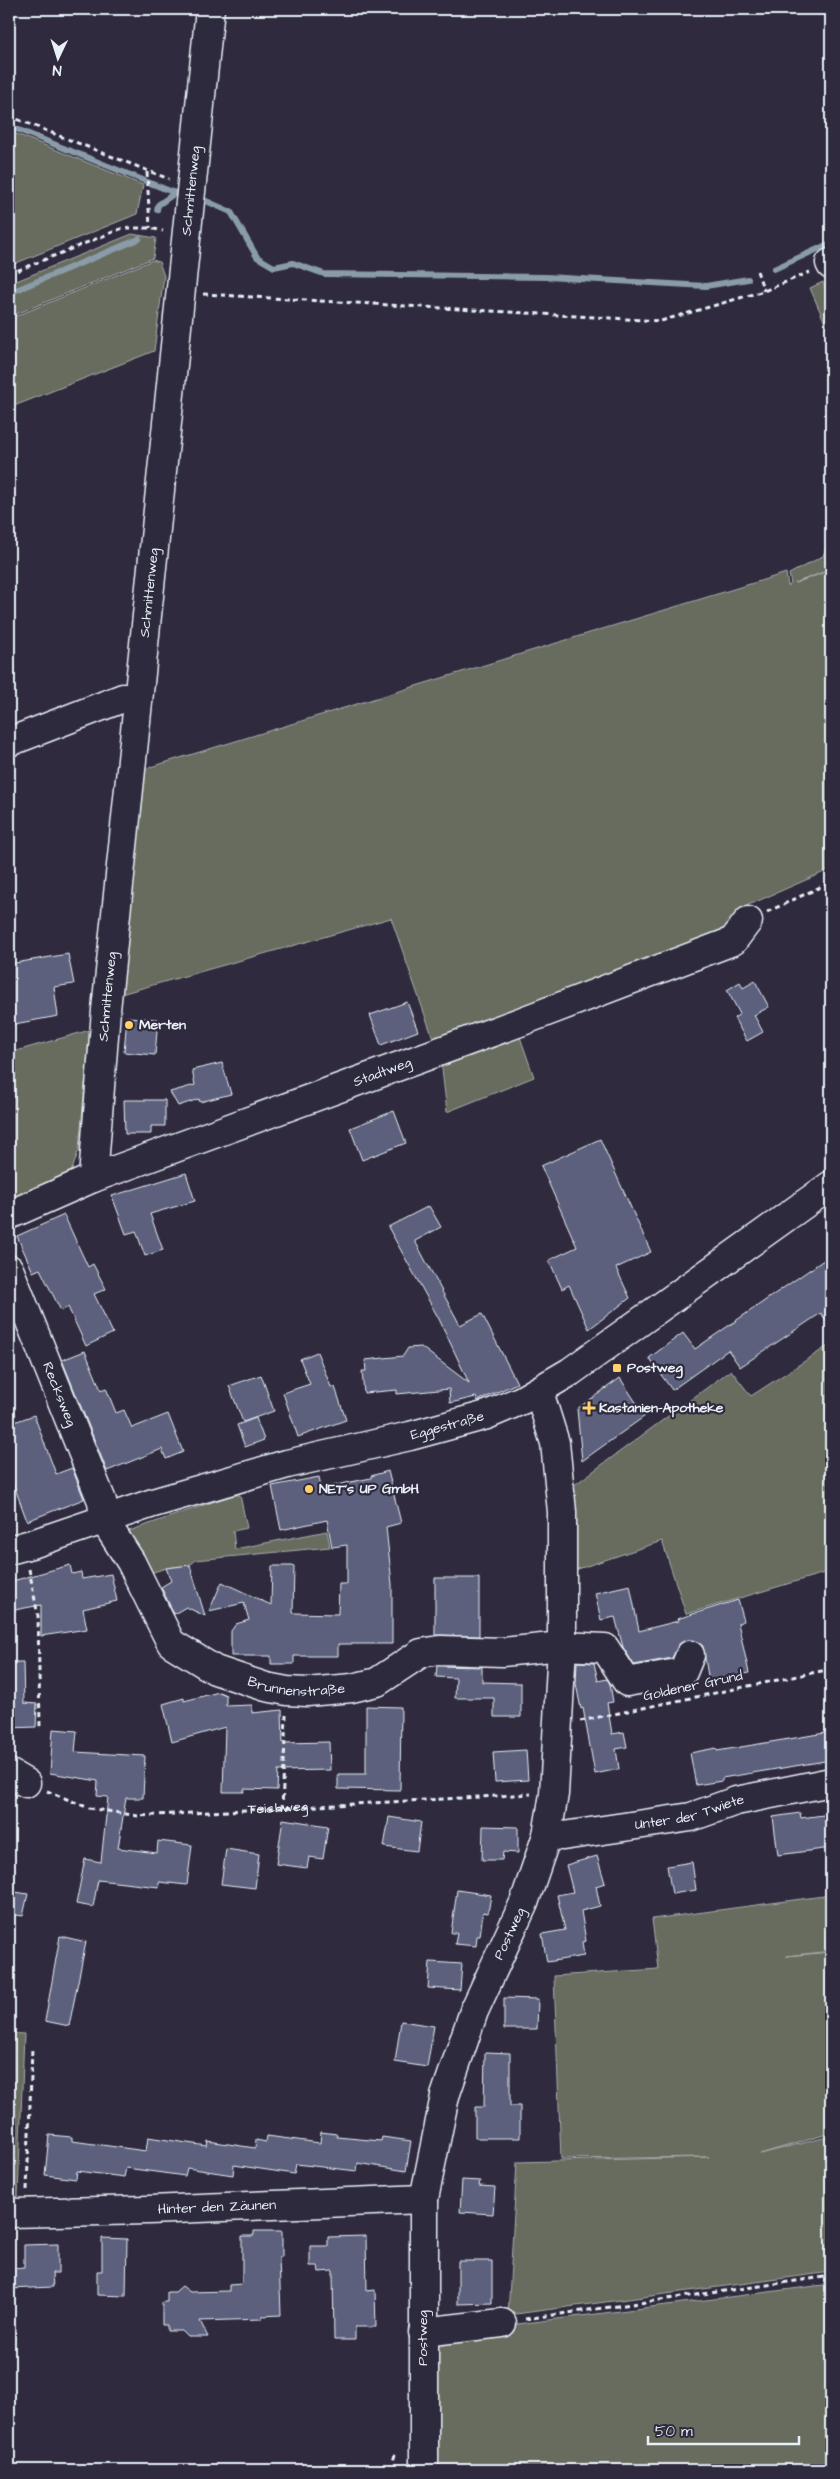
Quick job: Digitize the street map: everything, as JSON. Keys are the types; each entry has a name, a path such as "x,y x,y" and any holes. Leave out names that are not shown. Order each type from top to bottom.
{"street":[{"name":"Schmittenweg","path":"93,1178 106,1010 210,9"},
{"path":"9,742 123,698 138,700"},
{"name":"Stadtweg","path":"9,1215 93,1178 520,1022 733,941 748,920"},
{"name":"Eggestraße","path":"16,1548 153,1503 287,1464 410,1436 487,1415 539,1392 831,1185"},
{"name":"Recksweg","path":"9,1269 99,1492 104,1520"},
{"name":"Postweg","path":"424,2470 424,2199 445,2096 474,2011 524,1903 547,1835 554,1794 562,1646 562,1512 555,1443 539,1392"},
{"name":"Brunnenstraße","path":"104,1520 131,1562 172,1643 215,1670 287,1692 352,1688 377,1682 421,1653 440,1650 502,1652 562,1646 606,1648 626,1682 682,1672 690,1655"},
{"name":"Unter der Twiete","path":"547,1835 562,1836 691,1817 736,1801 831,1782"},
{"name":"Hinter den Zäunen","path":"17,2213 149,2210 424,2199"},
{"path":"423,2332 502,2322"}],"path":[{"path":"9,116 147,172 171,180 191,183"},
{"path":"147,172 150,228"},
{"path":"9,274 123,228 150,228 185,238"},
{"path":"181,293 661,321 764,291 831,264"},
{"path":"757,271 764,291"},
{"path":"748,920 831,882"},
{"path":"16,1548 38,1616 40,1727"},
{"name":"Goldener Grund","path":"559,1724 831,1668"},
{"path":"282,1809 287,1692"},
{"name":"Teichweg","path":"17,1778 89,1808 138,1816 282,1809 460,1796 554,1794"},
{"path":"17,2213 32,2048"},
{"path":"502,2322 831,2276"},
{"path":"391,2468 396,2451"}],"shaded area":[{"path":"9,131 143,185 137,214 9,266"},
{"path":"132,234 156,238 153,258 9,317 9,284"},
{"path":"153,260 159,262 164,276 154,351 9,408 9,319"},
{"path":"823,282 831,301 831,337 810,288"},
{"path":"831,535 831,569 795,583 831,570 831,869 744,907 725,933 435,1044 391,918 121,994 144,769 786,573 788,586 791,584 789,574 823,556"},
{"path":"90,1030 79,1149 71,1173 9,1202 9,1053"},
{"path":"519,1034 534,1077 447,1112 441,1061"},
{"path":"831,1344 831,1571 686,1614 662,1541 575,1570 573,1486 731,1370 751,1396"},
{"path":"233,1495 240,1495 247,1528 233,1531 235,1549 327,1531 330,1547 196,1560 190,1565 166,1568 144,1575 126,1532"},
{"path":"831,1895 831,1951 786,1956 831,1952 831,2133 760,2154 831,2136 831,2272 508,2315 517,2162 709,2157 561,2159 554,1976 658,1969 652,1919"},
{"path":"9,2033 24,2034 18,2196 9,2196"},
{"path":"831,2284 831,2470 430,2470 432,2335"},
{"path":"238,2466 349,2468 349,2470 239,2470"}],"building":[{"path":"68,954 74,984 54,987 58,1016 9,1025 9,964"},
{"path":"755,981 769,1007 754,1015 763,1032 747,1041 734,1018 740,1014 727,990 740,982 743,988"},
{"path":"407,1002 418,1031 381,1045 370,1015"},
{"path":"127,1017 158,1019 155,1055 124,1052"},
{"path":"222,1063 231,1094 200,1102 199,1099 178,1106 170,1092 195,1085 192,1070"},
{"path":"124,1100 165,1100 165,1126 151,1126 151,1134 125,1134"},
{"path":"394,1111 406,1143 362,1160 350,1128"},
{"path":"600,1139 651,1252 616,1268 630,1298 589,1329 569,1285 562,1289 549,1260 577,1247 541,1166"},
{"path":"186,1173 195,1201 150,1214 163,1250 145,1256 136,1231 126,1234 112,1196"},
{"path":"429,1206 441,1227 415,1241 460,1325 482,1314 517,1383 478,1401 476,1397 450,1403 449,1389 397,1394 397,1390 364,1393 362,1371 366,1371 365,1360 403,1356 408,1348 421,1347 469,1383 439,1319 388,1227"},
{"path":"64,1215 88,1267 93,1264 106,1289 94,1294 113,1333 86,1346 68,1307 61,1311 40,1269 33,1272 17,1236"},
{"path":"831,1255 831,1328 821,1313 740,1367 728,1350 672,1390 649,1358 683,1333 695,1349"},
{"path":"85,1351 101,1390 106,1388 116,1413 124,1410 132,1428 168,1414 183,1452 166,1459 162,1449 107,1471 62,1360"},
{"path":"317,1352 331,1387 335,1387 346,1420 298,1437 283,1393 310,1384 300,1359"},
{"path":"261,1375 274,1411 243,1422 229,1386"},
{"path":"620,1378 645,1416 582,1461 577,1409"},
{"path":"34,1415 56,1474 72,1468 84,1499 27,1521 9,1472 9,1424"},
{"path":"256,1418 264,1440 245,1447 237,1425"},
{"path":"388,1471 401,1523 386,1527 392,1584 392,1644 338,1644 338,1656 294,1656 294,1664 271,1664 271,1656 231,1656 231,1631 236,1624 249,1620 244,1603 209,1611 222,1582 271,1605 272,1566 294,1566 293,1613 338,1614 339,1584 347,1584 347,1545 332,1547 327,1520 281,1530 272,1486 319,1477 321,1488 371,1478 371,1476"},
{"path":"70,1565 72,1574 81,1572 82,1579 111,1574 117,1601 83,1609 87,1629 41,1636 41,1605 9,1611 9,1582"},
{"path":"190,1565 205,1616 186,1607 174,1614 161,1587 171,1581 166,1568"},
{"path":"435,1578 479,1578 479,1636 435,1635"},
{"path":"630,1585 639,1631 678,1621 677,1619 738,1600 744,1621 738,1623 749,1673 709,1682 703,1646 696,1641 688,1640 680,1643 672,1658 634,1665 623,1647 615,1617 601,1620 595,1593"},
{"path":"9,1662 23,1662 24,1703 37,1704 36,1727 9,1728"},
{"path":"577,1662 594,1663 598,1681 607,1679 610,1684 613,1702 607,1703 612,1734 624,1732 627,1747 616,1749 619,1769 595,1774 583,1708 581,1709 576,1684"},
{"path":"437,1666 482,1667 482,1682 521,1683 521,1717 494,1717 494,1698 455,1698 456,1678 436,1677"},
{"path":"219,1692 226,1695 226,1706 252,1705 252,1713 282,1710 283,1743 329,1742 330,1770 278,1771 277,1790 244,1789 244,1792 223,1792 225,1727 172,1742 163,1704"},
{"path":"366,1706 401,1707 400,1790 338,1789 338,1774 366,1774"},
{"path":"53,1729 77,1731 75,1752 145,1756 143,1798 126,1798 118,1848 157,1853 158,1841 192,1845 187,1885 159,1882 159,1887 98,1880 93,1907 76,1904 85,1859 101,1862 108,1797 97,1796 98,1781 50,1773"},
{"path":"831,1732 831,1760 722,1778 722,1781 696,1785 690,1753 716,1748 717,1751"},
{"path":"526,1750 528,1780 495,1782 493,1752"},
{"path":"800,1813 801,1818 831,1814 831,1848 778,1855 773,1817"},
{"path":"389,1817 421,1822 417,1851 384,1847"},
{"path":"283,1819 328,1826 323,1859 309,1857 307,1868 276,1864"},
{"path":"483,1826 518,1827 518,1853 503,1852 502,1860 482,1860"},
{"path":"226,1849 259,1854 255,1888 221,1884"},
{"path":"597,1856 605,1883 596,1886 600,1906 581,1911 586,1941 582,1942 584,1956 547,1962 542,1934 565,1930 557,1895 573,1892 566,1865"},
{"path":"692,1862 696,1890 672,1894 667,1866"},
{"path":"457,1890 491,1895 488,1913 483,1912 480,1936 477,1936 476,1946 455,1944 457,1933 451,1933"},
{"path":"9,1891 28,1894 23,1916 9,1914"},
{"path":"60,1936 86,1942 69,2026 45,2021"},
{"path":"430,1962 462,1964 460,1990 428,1988"},
{"path":"504,1998 538,1999 537,2029 504,2029"},
{"path":"401,2021 434,2026 427,2067 395,2062"},
{"path":"485,2052 510,2053 510,2106 520,2106 520,2138 475,2138 475,2107 484,2107"},
{"path":"321,2132 337,2134 337,2137 381,2141 382,2137 411,2141 406,2171 358,2163 357,2171 296,2164 294,2174 234,2165 233,2175 187,2168 185,2176 126,2168 124,2177 77,2171 76,2179 45,2175 49,2135 72,2137 72,2141 146,2151 148,2137 207,2146 208,2141 255,2148 256,2140 266,2142 267,2136 320,2143"},
{"path":"462,2180 480,2181 479,2186 495,2187 493,2214 460,2212"},
{"path":"254,2231 282,2231 282,2257 279,2257 281,2315 262,2316 262,2319 200,2321 208,2337 188,2337 182,2331 167,2331 167,2325 162,2325 162,2302 167,2302 167,2292 175,2292 182,2286 190,2292 229,2291 229,2285 242,2284 242,2236 254,2236"},
{"path":"366,2236 367,2291 375,2290 376,2327 355,2327 355,2340 334,2340 333,2271 319,2272 318,2266 310,2266 310,2246 328,2246 328,2237"},
{"path":"102,2238 127,2239 126,2296 97,2295 97,2271 102,2271"},
{"path":"58,2244 58,2273 52,2273 53,2287 9,2289 9,2269 24,2268 24,2245"},
{"path":"458,2261 492,2261 492,2303 458,2304"}],"waterway":[{"path":"9,126 175,193"},
{"path":"157,210 158,205 175,193"},
{"path":"204,200 231,212 257,257 274,267 293,263 324,274 546,277 706,286 748,279"},
{"path":"9,293 139,239"},
{"path":"774,269 831,243"}],"place":[{"name":"Merten","path":"129,1025"},
{"name":"Postweg","path":"617,1368"},
{"name":"Kastanien-Apotheke","path":"589,1408"},
{"name":"NET's UP GmbH","path":"309,1489"}]}
